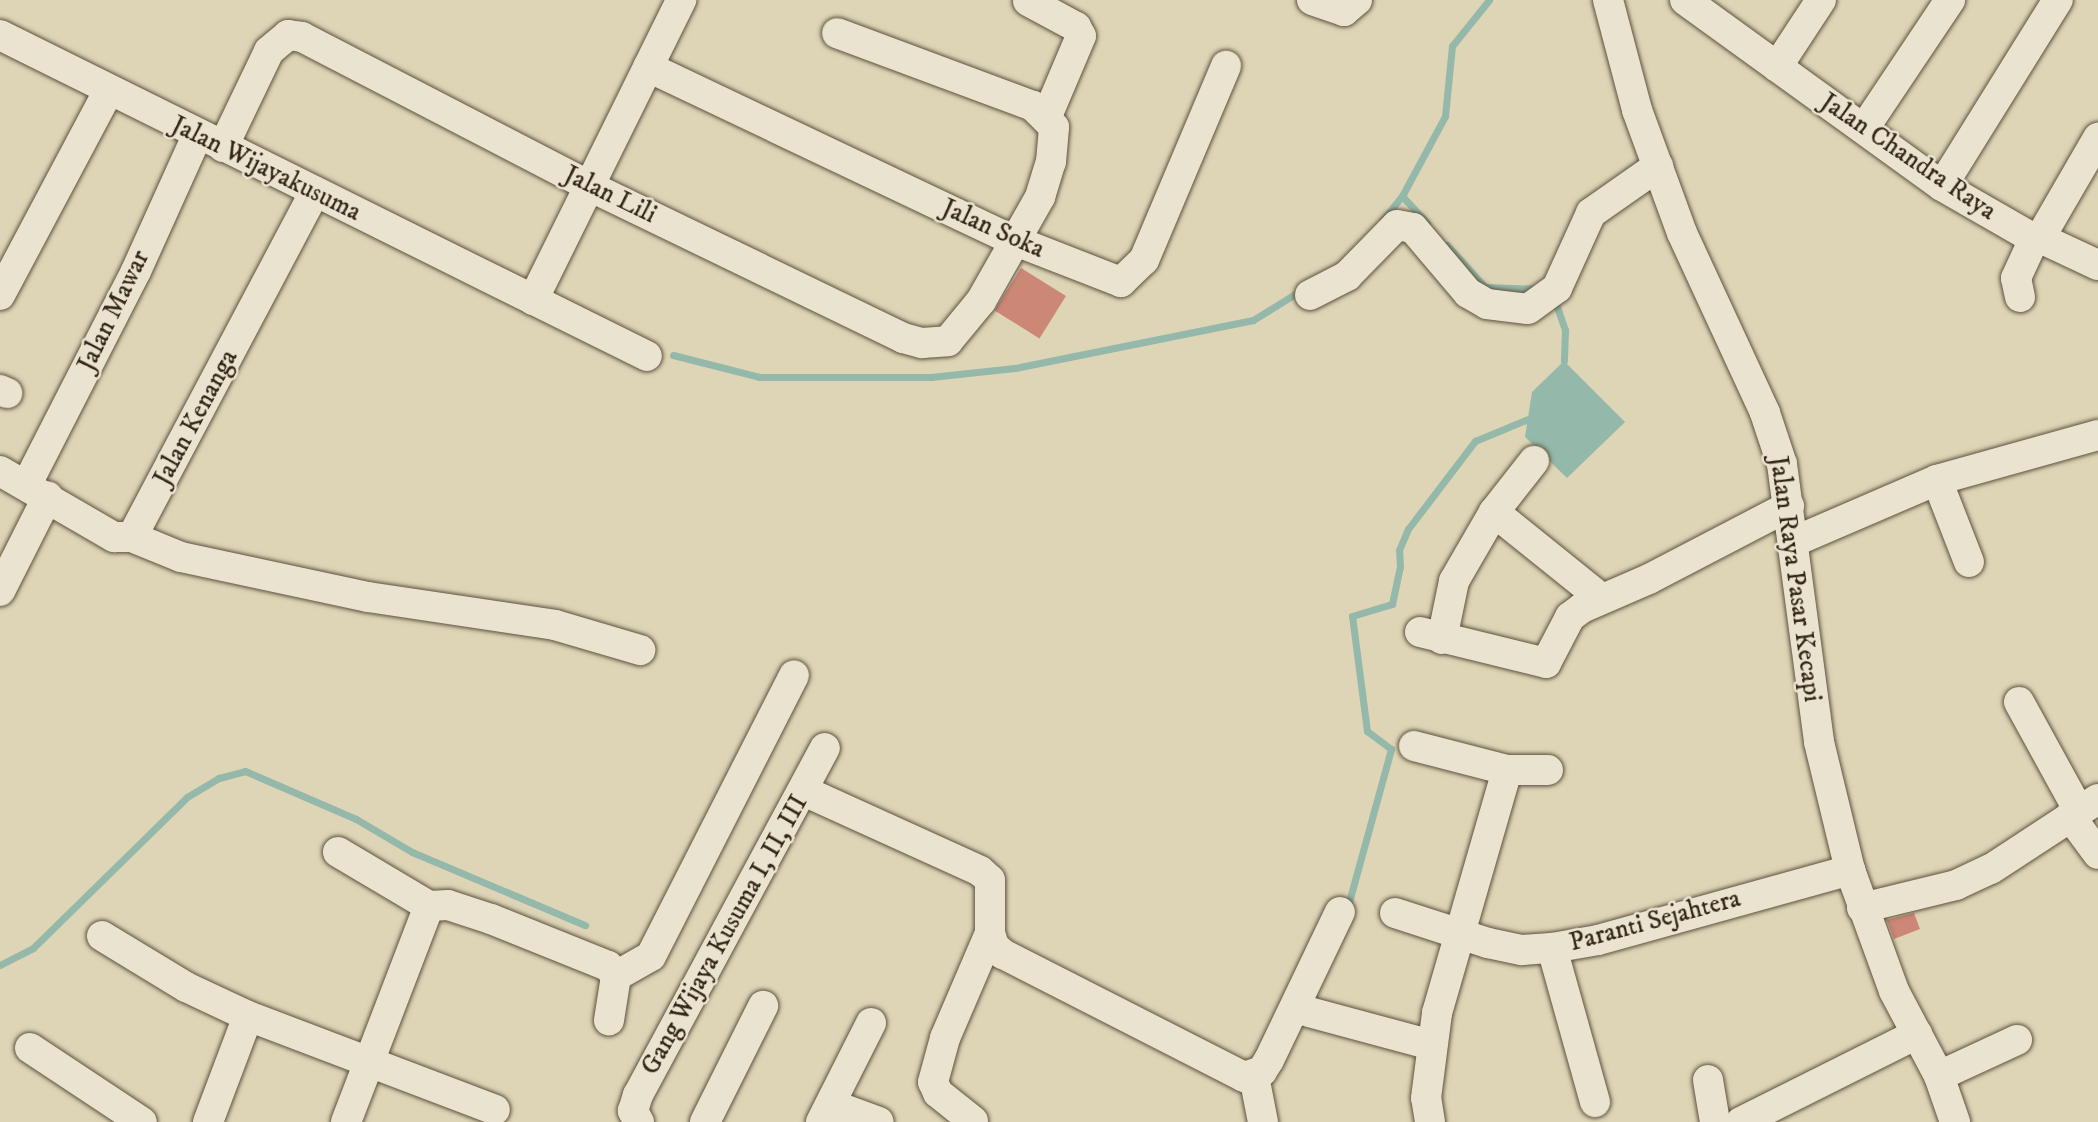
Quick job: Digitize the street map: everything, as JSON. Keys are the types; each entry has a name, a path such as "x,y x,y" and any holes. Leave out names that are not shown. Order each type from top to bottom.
{"street":[{"path":"533,300 681,0"},
{"path":"1312,0 1344,11 1357,0"},
{"name":"Jalan Raya Pasar Kecapi","path":"1608,0 1637,110 1722,328 1765,413 1782,464 1819,742 1850,870 1894,991 1939,1076 1955,1122"},
{"name":"Jalan Chandra Raya","path":"1685,0 1865,127 1942,186 2037,239 2098,265"},
{"path":"1777,67 1821,0"},
{"path":"1865,127 1950,0"},
{"path":"1942,186 2058,0"},
{"path":"837,33 1033,106 1047,116 1081,36 1076,27 1028,1"},
{"name":"Jalan Lili","path":"210,142 276,42 288,35 302,37 589,186 922,343 948,341 955,335 981,301 1013,240 1040,197 1051,162 1054,127 1047,116"},
{"name":"Jalan Wijayakusuma","path":"1,36 210,142 647,356"},
{"name":"Jalan Soka","path":"648,66 1013,240 1121,282 1129,278 1144,260 1226,66"},
{"path":"0,295 109,90"},
{"name":"Jalan Mawar","path":"0,591 38,490 136,271 210,142"},
{"path":"2020,297 2016,278 2037,239 2094,153"},
{"path":"1310,295 1347,276 1397,225 1412,228 1468,293 1487,304 1528,309 1550,295 1591,213 1658,166"},
{"name":"Jalan Kenanga","path":"132,537 315,192"},
{"path":"1793,542 1937,480 2098,435"},
{"path":"1534,461 1494,512 1454,581 1431,636 1546,663 1570,617 1601,598 1649,579 1789,506"},
{"path":"0,471 38,490 114,537 132,537 181,557 368,597 555,625 640,650"},
{"path":"1937,480 1969,562"},
{"path":"1494,512 1601,598"},
{"path":"616,976 652,956 794,675"},
{"path":"2019,702 2082,809 2098,854"},
{"path":"1415,746 1507,770 1548,770"},
{"name":"Gang Wijaya Kusuma I, II, III","path":"639,1122 634,1111 638,1095 825,748"},
{"path":"1430,1122 1426,1098 1431,1045 1507,770"},
{"path":"804,791 979,870 990,880 990,933 994,946 1003,954 1244,1077 1254,1076 1269,1060 1340,912"},
{"path":"1862,908 1956,885 1991,869 2082,809"},
{"path":"338,852 429,906 448,905 491,919 608,966 616,976 609,1020"},
{"name":"Paranti Sejahtera","path":"1395,913 1522,950 1552,948 1598,940 1850,870"},
{"path":"346,1122 429,906"},
{"path":"973,1122 938,1093 933,1082 945,1038 990,933"},
{"path":"102,936 186,987 248,1016 369,1059 495,1110"},
{"path":"1552,948 1595,1102"},
{"path":"705,1122 763,1006"},
{"path":"1309,1012 1431,1045"},
{"path":"208,1122 248,1016"},
{"path":"871,1023 831,1115 879,1122"},
{"path":"1741,1122 1917,1034"},
{"path":"1939,1076 2017,1040"},
{"path":"30,1048 142,1122"},
{"path":"1254,1076 1263,1122"},
{"path":"1708,1080 1715,1122"}],"shaded area":[{"path":"1564,361 1625,422 1567,478 1525,437 1532,392"}],"building":[{"path":"1021,268 1066,296 1039,338 995,310"},
{"path":"1914,913 1920,929 1894,939 1887,920"}],"waterway":[{"path":"1383,220 1402,196 1445,116 1452,46 1489,0"},
{"path":"1402,196 1427,223"},
{"path":"1447,245 1485,287 1542,289"},
{"path":"673,355 759,377 931,377 1015,368 1253,320 1303,289"},
{"path":"1554,298 1565,330 1564,361"},
{"path":"1347,909 1391,749 1367,731 1352,616 1392,604 1400,567 1399,550 1408,529 1475,441 1528,419"},
{"path":"0,965 33,948 187,797 219,778 245,771 356,819 412,852 585,925"}]}
